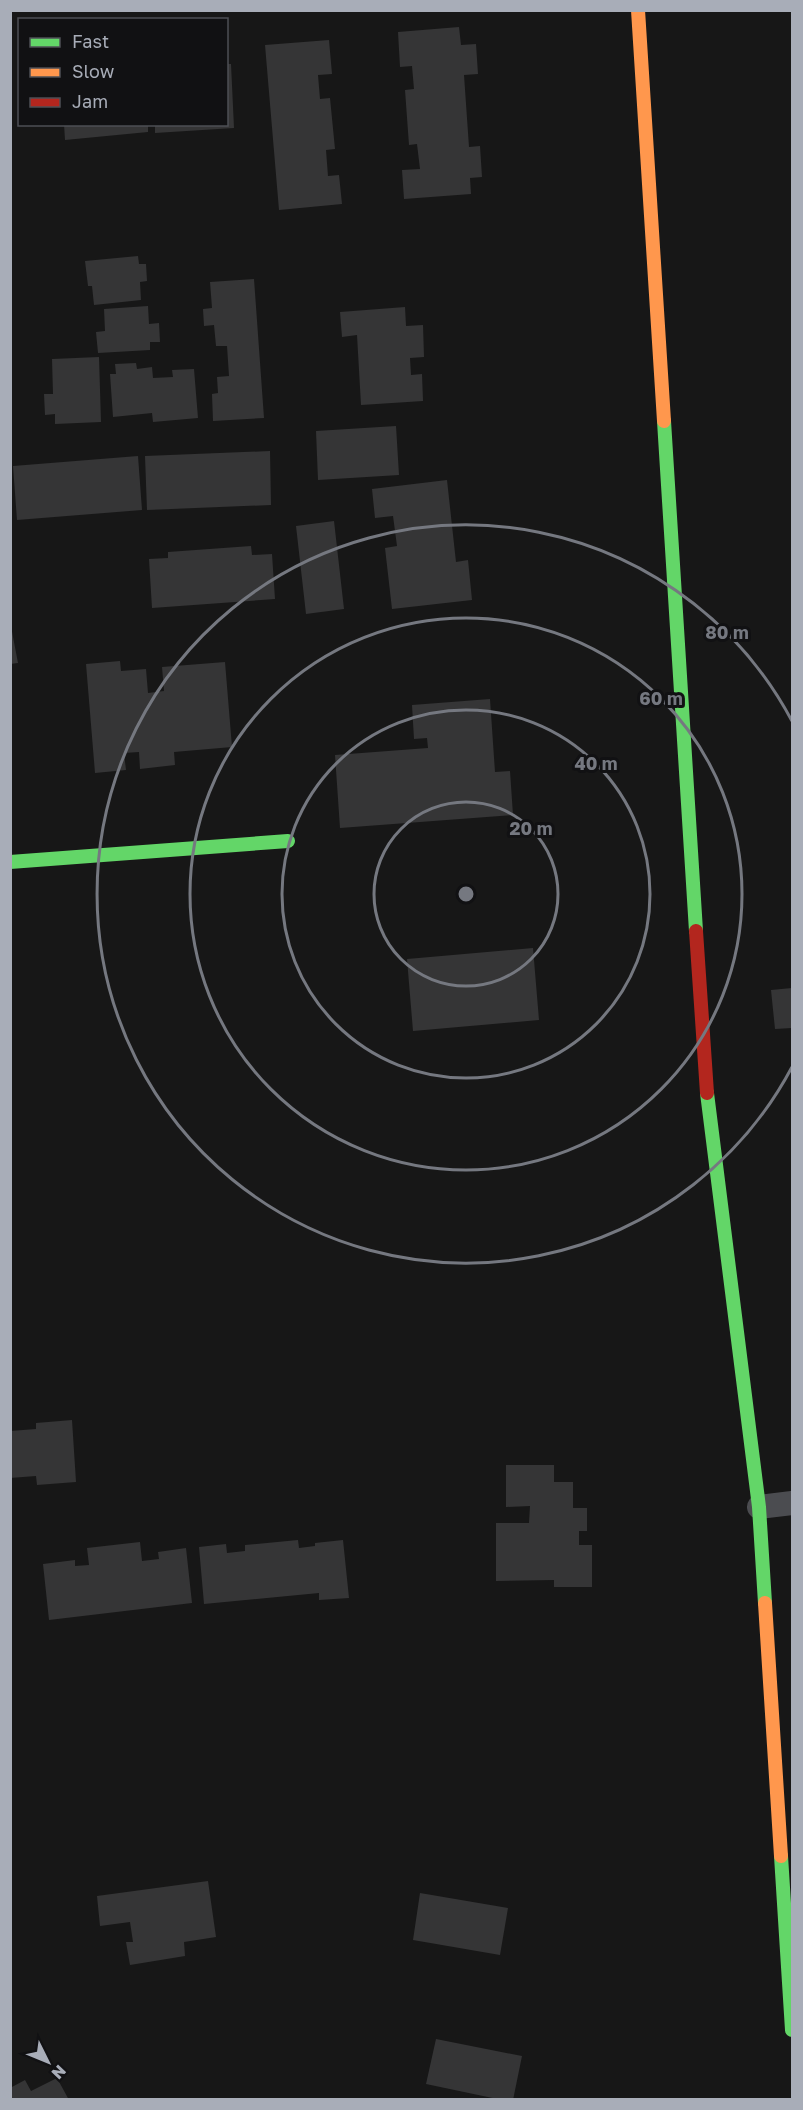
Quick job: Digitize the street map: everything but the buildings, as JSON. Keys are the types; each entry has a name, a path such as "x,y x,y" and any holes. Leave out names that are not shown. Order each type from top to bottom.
{"street":[{"path":"638,10 704,1066 759,1508 792,2030"},
{"path":"10,862 288,841"},
{"path":"759,1508 792,1503"}],"traffic: fast":[{"path":"664,421 696,931"},
{"path":"10,862 288,841"},
{"path":"707,1093 759,1507 765,1603"},
{"path":"781,1856 792,2030"}],"traffic: slow":[{"path":"638,10 664,421"},
{"path":"765,1603 781,1856"}],"traffic: jam":[{"path":"696,931 707,1093"}]}
